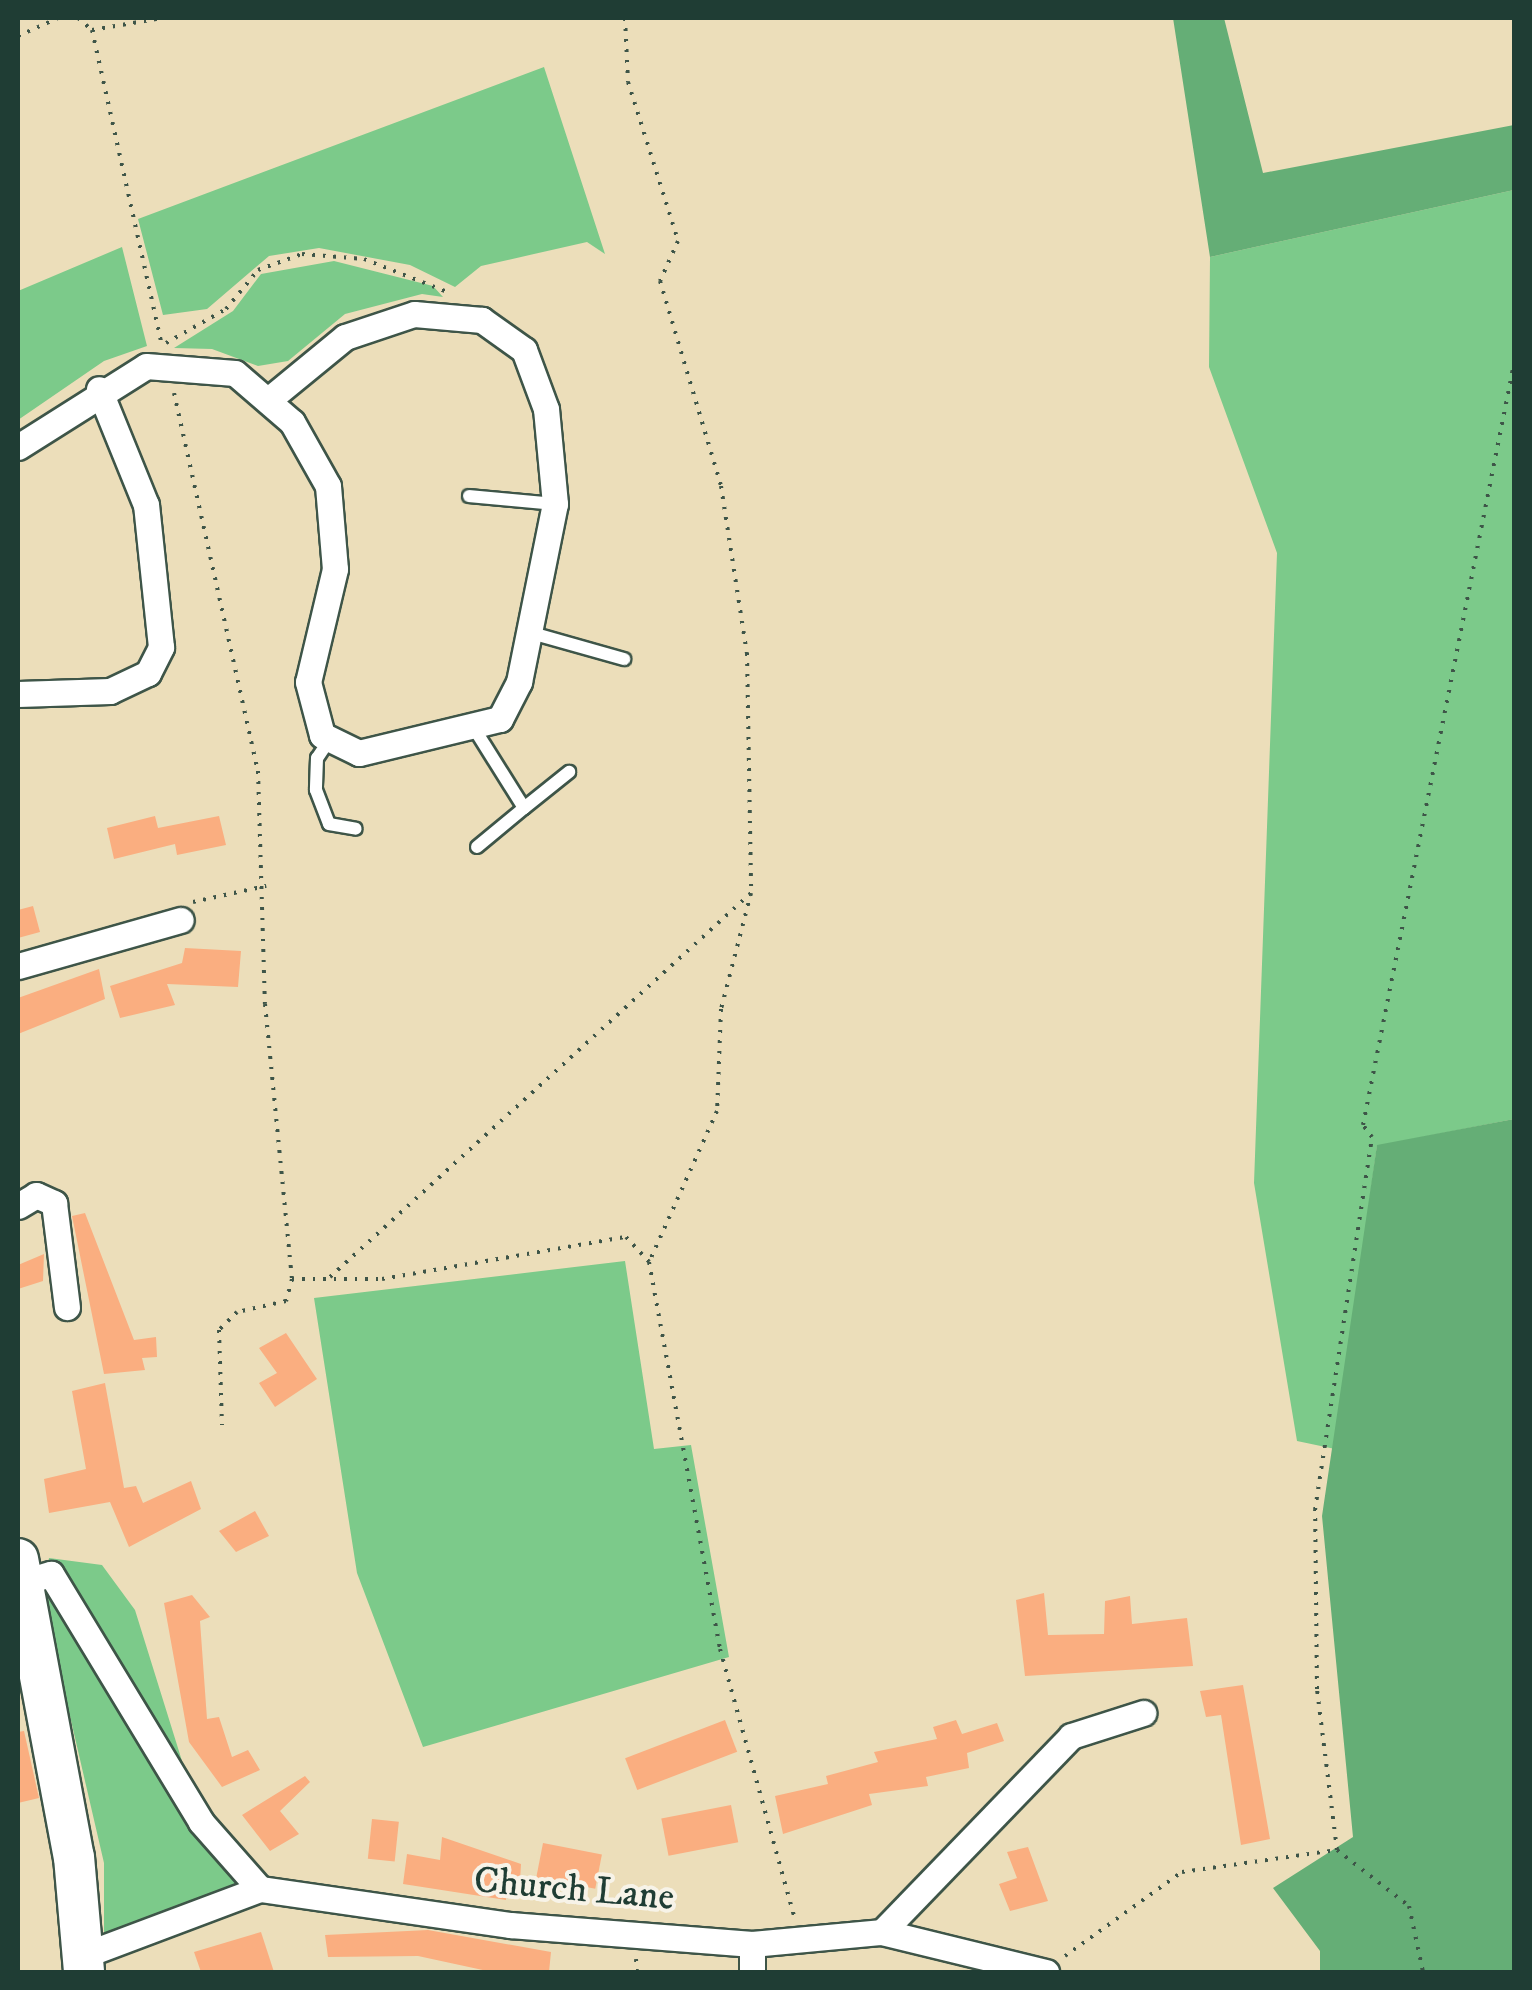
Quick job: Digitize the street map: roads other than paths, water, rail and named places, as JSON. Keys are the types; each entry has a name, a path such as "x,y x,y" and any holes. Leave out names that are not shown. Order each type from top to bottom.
{"main road":[{"path":"21,1570 86,1964"}],"street":[{"path":"18,447 99,389 165,355 235,372 272,397 313,449 335,525 335,569 308,682 330,740 359,752 500,719 512,704 556,504 546,409 524,350 482,320 457,314 414,314 345,337 272,397"},
{"path":"18,694 110,691 148,673 161,647 146,506 99,389"},
{"path":"18,966 181,920"},
{"path":"18,1206 36,1195 54,1203 68,1307"},
{"path":"21,1570 51,1574 201,1822 260,1889"},
{"path":"882,1932 1072,1736 1143,1713"},
{"name":"Church Lane","path":"86,1964 260,1889 510,1925 752,1944 882,1932 988,1967 1046,1972"},
{"path":"752,1944 752,1972"}],"lane":[{"path":"470,496 556,504"},
{"path":"528,632 624,659"},
{"path":"472,725 524,808"},
{"path":"330,740 317,758 316,790 329,824 356,829"},
{"path":"478,847 568,772"}]}
